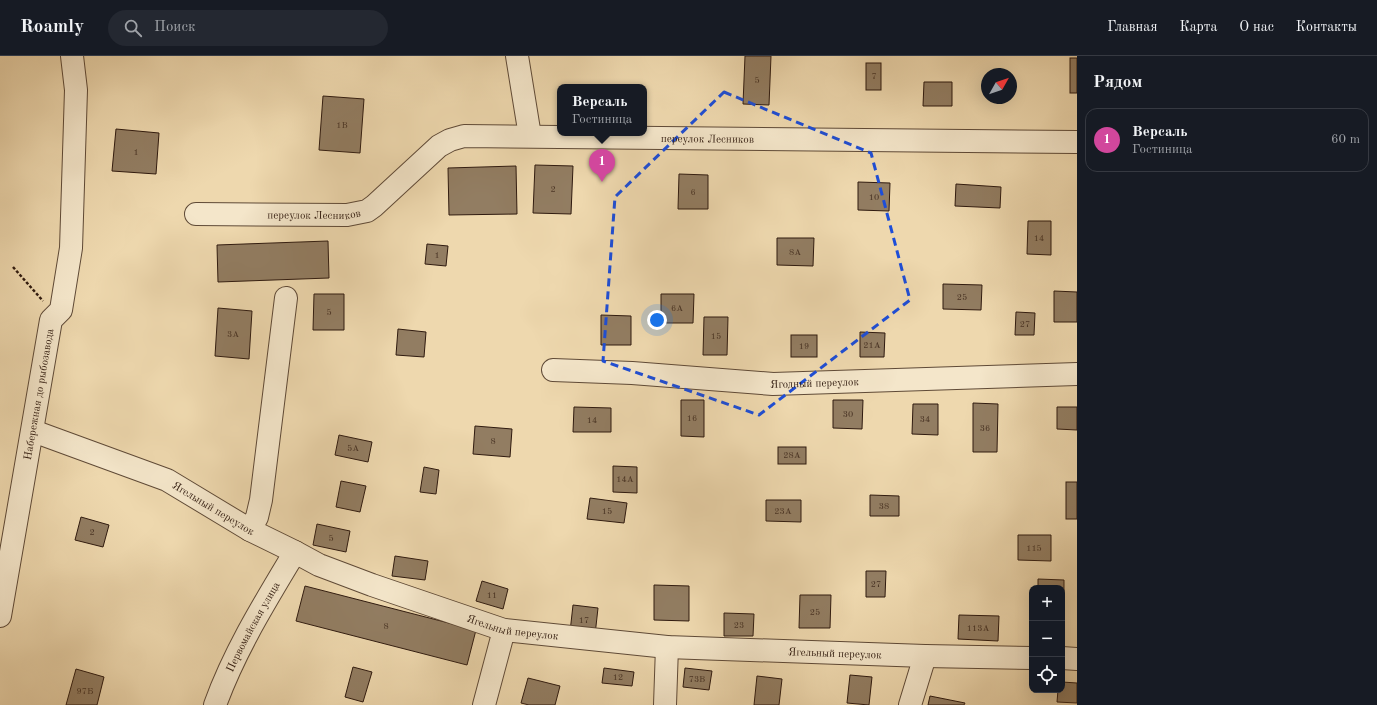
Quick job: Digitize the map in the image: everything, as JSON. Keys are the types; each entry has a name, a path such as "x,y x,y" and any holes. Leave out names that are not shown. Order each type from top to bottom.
{"street":[{"name":"Набережная до рыбозавода","path":"0,616 51,320 61,310 71,248 76,90 72,56"},
{"path":"517,56 530,136"},
{"name":"переулок Лесников","path":"196,214 356,214 367,211 439,146 450,140 464,136 1077,142"},
{"path":"250,530 257,517 261,500 286,298"},
{"name":"Ягодный переулок","path":"553,370 632,373 773,384 1077,374"},
{"name":"Ягельный переулок","path":"33,431 167,480 250,530 319,565 365,583 504,630 667,647 1029,658"},
{"name":"Первомайская улица","path":"215,705 230,667 250,627 295,552"},
{"path":"484,705 504,630"},
{"path":"665,705 667,647"},
{"path":"910,705 925,656"},
{"path":"1065,658 1077,659"}],"path":[{"path":"13,267 55,316"}],"highlighted area":[{"path":"724,92 871,153 910,300 759,415 603,361 615,197"}],"building":[{"path":"745,56 771,56 769,105 743,104"},
{"path":"1070,58 1077,58 1077,93 1070,93"},
{"path":"866,63 881,63 881,90 866,90"},
{"path":"924,82 952,82 952,106 923,106"},
{"path":"323,96 364,99 360,153 319,150"},
{"path":"116,129 159,133 156,174 112,171"},
{"path":"535,165 573,166 571,214 533,213"},
{"path":"516,166 517,214 449,215 448,168"},
{"path":"679,174 708,175 708,209 678,209"},
{"path":"858,182 890,183 889,211 858,210"},
{"path":"956,184 1001,187 1000,208 955,206"},
{"path":"1028,221 1051,221 1051,255 1027,254"},
{"path":"777,238 814,238 813,266 777,265"},
{"path":"328,241 329,278 218,282 217,245"},
{"path":"427,244 448,246 446,266 425,264"},
{"path":"943,284 982,285 981,310 943,309"},
{"path":"1054,291 1077,292 1077,322 1054,322"},
{"path":"314,294 344,294 344,330 313,330"},
{"path":"661,294 694,294 693,323 661,323"},
{"path":"218,308 252,311 249,359 215,356"},
{"path":"1016,312 1035,313 1034,335 1015,335"},
{"path":"601,315 631,316 631,345 601,345"},
{"path":"704,317 728,317 727,355 703,355"},
{"path":"398,329 426,332 424,357 396,355"},
{"path":"860,332 885,333 884,357 860,357"},
{"path":"791,335 817,335 817,357 791,357"},
{"path":"681,400 704,400 704,437 681,436"},
{"path":"833,400 863,400 862,429 833,428"},
{"path":"973,403 998,404 997,452 973,452"},
{"path":"913,404 938,404 938,435 912,434"},
{"path":"574,407 611,408 611,432 573,432"},
{"path":"1057,407 1077,407 1077,430 1057,429"},
{"path":"475,426 512,429 510,457 473,454"},
{"path":"339,435 372,442 368,462 335,455"},
{"path":"778,447 806,447 806,464 778,464"},
{"path":"613,466 637,467 637,493 613,492"},
{"path":"424,467 439,470 436,494 420,492"},
{"path":"341,481 366,486 360,512 336,507"},
{"path":"1066,482 1077,482 1077,519 1066,519"},
{"path":"870,495 899,496 899,516 870,516"},
{"path":"590,498 627,503 624,523 587,519"},
{"path":"766,500 801,500 801,522 766,521"},
{"path":"81,517 109,525 103,547 75,540"},
{"path":"317,524 350,531 346,552 313,545"},
{"path":"1018,535 1051,535 1051,561 1018,560"},
{"path":"395,556 428,561 425,580 392,576"},
{"path":"866,571 886,571 885,597 866,597"},
{"path":"1038,579 1064,580 1064,585 1038,585"},
{"path":"482,581 508,589 503,609 476,601"},
{"path":"654,585 689,586 689,621 654,620"},
{"path":"305,586 476,630 467,665 296,621"},
{"path":"800,595 831,595 830,628 799,628"},
{"path":"573,605 598,608 595,635 570,632"},
{"path":"724,613 754,614 753,636 724,636"},
{"path":"959,615 999,616 998,641 958,639"},
{"path":"353,667 372,672 363,702 345,697"},
{"path":"604,668 634,672 632,686 602,683"},
{"path":"685,668 712,671 709,690 683,687"},
{"path":"76,669 104,677 97,705 66,705"},
{"path":"850,675 872,677 869,705 847,703"},
{"path":"757,676 782,679 779,705 754,705"},
{"path":"528,678 560,686 555,705 529,705 521,703"},
{"path":"1065,682 1077,683 1077,703 1057,702 1058,693 1065,693"},
{"path":"930,696 965,703 964,705 928,705"}],"place":[{"name":"Версаль","path":"602,182"}]}
